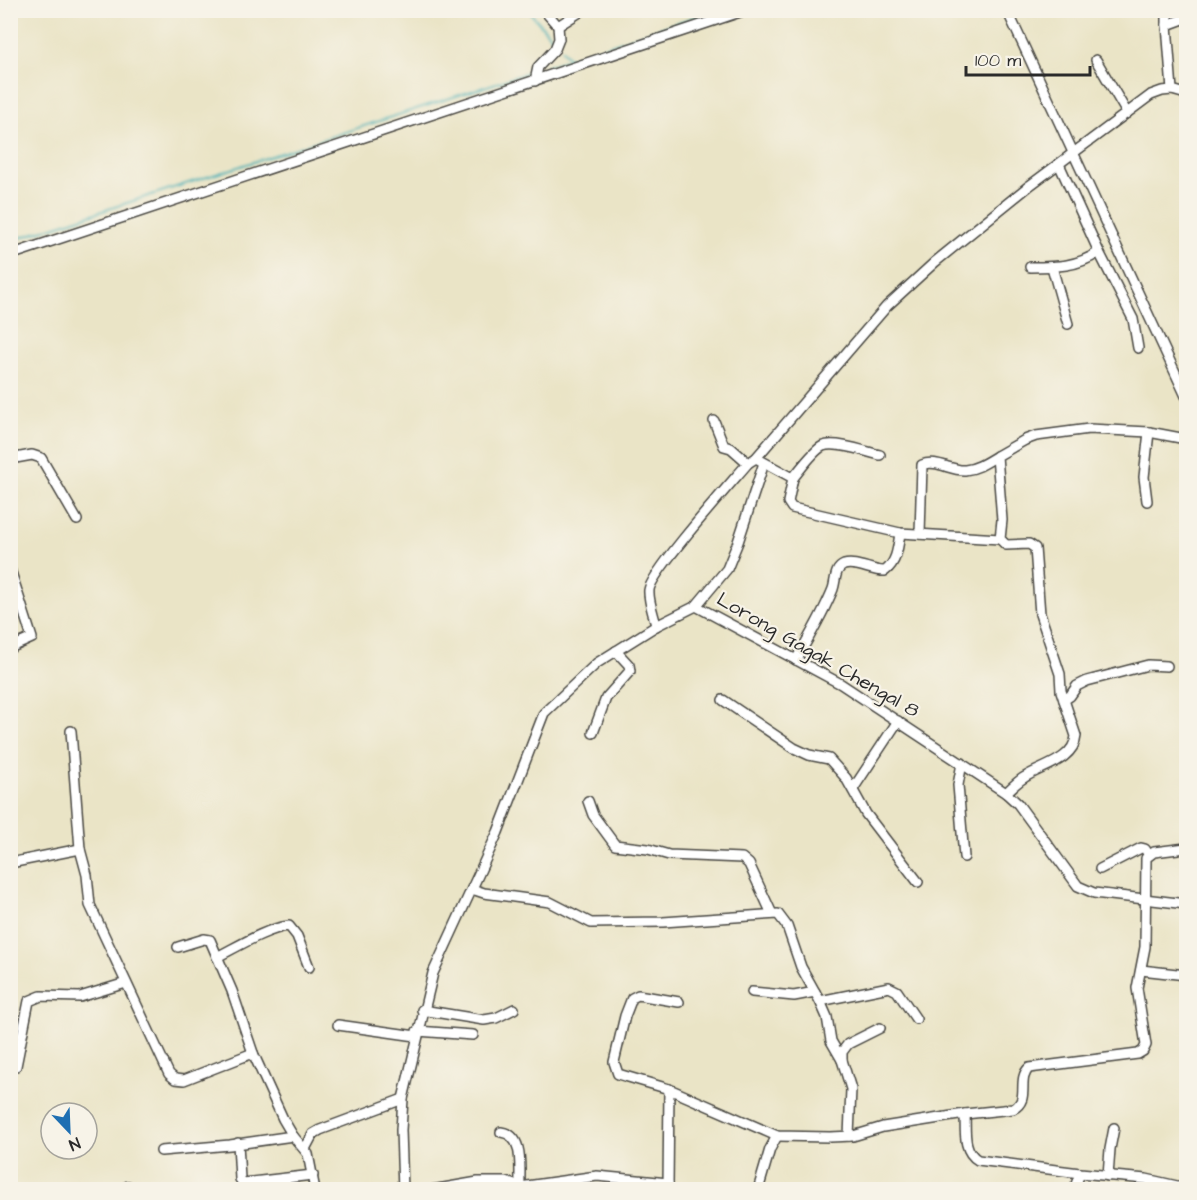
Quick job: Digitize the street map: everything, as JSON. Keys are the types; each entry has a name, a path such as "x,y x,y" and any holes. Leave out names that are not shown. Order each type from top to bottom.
{"street":[{"path":"535,81 538,67 558,44 560,32 558,26 544,10"},
{"path":"558,26 583,10"},
{"path":"10,255 746,10"},
{"path":"1007,10 1071,155 1186,396"},
{"path":"1167,10 1172,90"},
{"path":"1167,25 1186,18"},
{"path":"1096,60 1127,113"},
{"path":"656,626 650,596 651,583 705,514 756,462 886,306 935,262 1060,163 1151,95 1172,90 1186,94"},
{"path":"1060,163 1099,252 1133,319 1138,348"},
{"path":"1030,267 1052,267 1081,262 1099,252"},
{"path":"1052,267 1068,324"},
{"path":"714,422 724,446 793,478"},
{"path":"920,534 922,465 927,463 968,470 1036,436 1099,428 1149,432 1186,439"},
{"path":"1147,501 1144,477 1149,432"},
{"path":"880,455 852,448 824,446 816,451 793,478 788,502 792,508 900,534 1000,539 1006,545 1029,543 1035,548 1038,606 1060,674 1060,687 1075,731 1075,743 1066,755 1024,777 1009,790"},
{"path":"10,459 32,455 41,458 77,520"},
{"path":"997,456 1002,520 1000,539"},
{"path":"696,606 727,569 738,542 756,462"},
{"path":"796,660 821,615 834,586 836,573 841,567 852,564 885,572 896,557 900,534"},
{"path":"10,569 32,638 10,648"},
{"name":"Lorong Gagak Chengal 8","path":"403,1190 400,1130 403,1099 422,1010 439,956 477,891 544,713 597,663 656,626 696,606 841,684 963,764 1009,790 1078,886 1094,893 1146,895 1186,904"},
{"path":"593,733 606,698 630,671 629,665 616,651"},
{"path":"1064,700 1077,686 1087,681 1148,665 1167,666"},
{"path":"723,700 794,748 809,755 829,759 853,789 866,814 918,882"},
{"path":"853,789 898,720"},
{"path":"71,731 80,849 87,875 90,905 169,1074 172,1078 184,1080 253,1053"},
{"path":"963,764 958,785 964,857"},
{"path":"588,801 593,815 615,846 648,849 669,855 742,858 749,864 772,914"},
{"path":"1100,869 1141,848 1145,849 1149,855"},
{"path":"679,1002 638,995 632,998 625,1016 614,1062 616,1071 622,1076 669,1089 777,1136 849,1136 883,1127 1013,1109 1018,1107 1023,1098 1023,1075 1029,1068 1138,1054 1146,1046 1137,996 1145,947 1145,863 1149,855 1163,850 1186,848"},
{"path":"15,862 80,849"},
{"path":"477,891 550,902 591,923 778,914 787,926 801,967 818,996 827,1017 831,1041 842,1060 851,1089 849,1136"},
{"path":"218,957 253,939 289,926 297,936 309,967"},
{"path":"178,947 208,938 237,1005 253,1053 283,1119 304,1149 313,1175 315,1190"},
{"path":"1141,970 1186,975"},
{"path":"16,1066 29,1001 41,996 80,997 126,983"},
{"path":"752,992 818,996 889,987 897,992 916,1019"},
{"path":"422,1010 484,1020 496,1018 514,1009"},
{"path":"338,1025 417,1034 473,1035"},
{"path":"842,1060 842,1052 848,1044 880,1028"},
{"path":"432,1190 506,1182 516,1188 597,1176 668,1186 669,1089"},
{"path":"304,1149 311,1137 320,1130 403,1099"},
{"path":"965,1114 967,1149 972,1157 978,1160 1146,1179 1186,1188"},
{"path":"1108,1176 1114,1128"},
{"path":"501,1132 512,1136 517,1144 516,1188"},
{"path":"161,1152 293,1136"},
{"path":"758,1190 770,1149 777,1136"},
{"path":"238,1143 240,1179 243,1183 313,1175"},
{"path":"1074,1190 1080,1173"}],"waterway":[{"path":"528,10 553,39"},
{"path":"545,67 715,10"},
{"path":"562,50 569,59"},
{"path":"10,241 530,72"}]}
